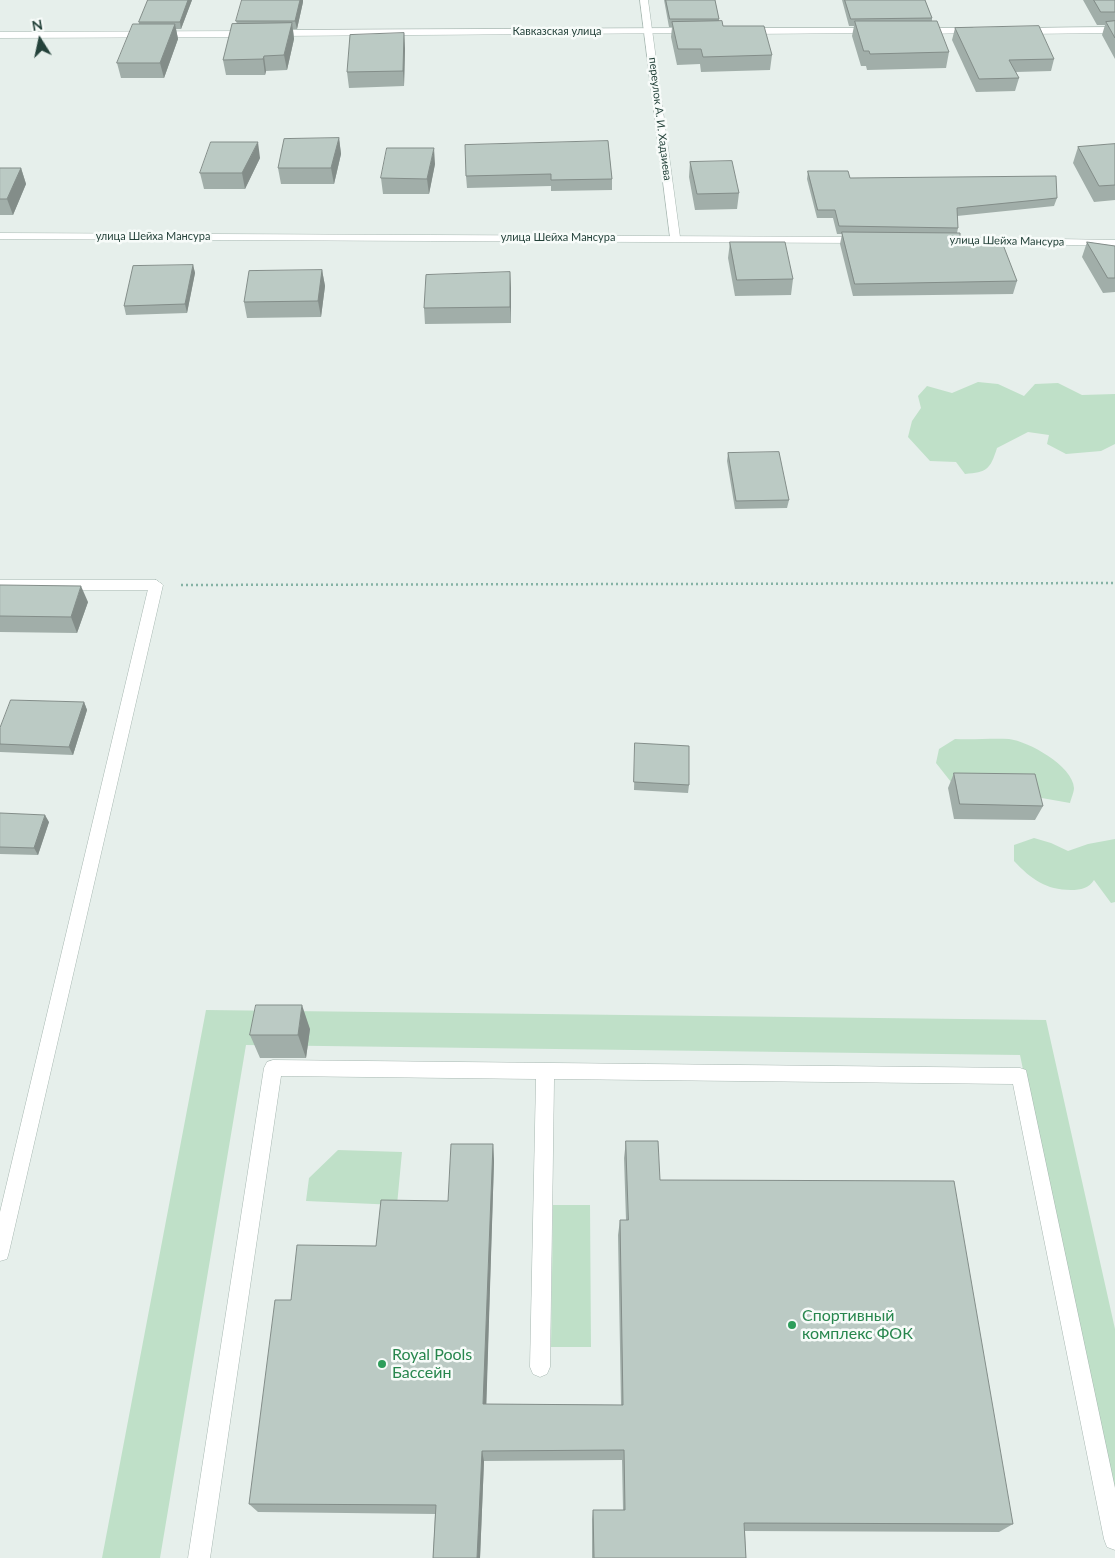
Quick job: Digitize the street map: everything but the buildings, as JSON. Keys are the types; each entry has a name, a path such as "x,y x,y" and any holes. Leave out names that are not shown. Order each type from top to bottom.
{"street":[{"name":"переулок А. И. Хадзиева","path":"644,0 675,237"},
{"path":"907,31 986,30"},
{"path":"1016,30 1115,30"},
{"name":"Кавказская улица","path":"0,36 699,31"},
{"path":"738,31 887,31"},
{"name":"улица Шейха Мансура","path":"0,236 675,237 875,240"},
{"name":"улица Шейха Мансура","path":"925,240 1115,242"},
{"path":"0,585 156,584 0,1252"},
{"path":"200,1558 273,1068 1020,1076 1115,1539"},
{"path":"540,1367 546,1070"}],"path":[{"path":"156,584 1115,583"}],"green space":[{"path":"978,382 998,384 1024,396 1035,384 1058,383 1082,395 1115,394 1115,444 1101,451 1066,454 1047,444 1049,435 1028,432 997,448 990,465 983,471 965,474 956,462 930,461 908,437 912,421 921,408 918,396 927,386 952,393"},
{"path":"955,739 1009,739 1027,744 1038,750 1058,763 1072,780 1074,788 1070,803 951,782 936,763 939,749"},
{"path":"1034,838 1068,851 1088,844 1115,839 1115,902 1111,903 1094,880 1087,887 1075,890 1046,886 1033,878 1014,861 1014,845"},
{"path":"206,1010 1046,1020 1115,1329 1115,1514 1020,1055 246,1045 160,1558 102,1558"},
{"path":"338,1150 402,1152 397,1205 306,1201 309,1178"},
{"path":"553,1205 590,1205 591,1347 551,1347"}],"place":[{"name":"Спортивный комплекс ФОК","path":"792,1325"},
{"name":"Royal Pools Бассейн","path":"382,1364"}]}
